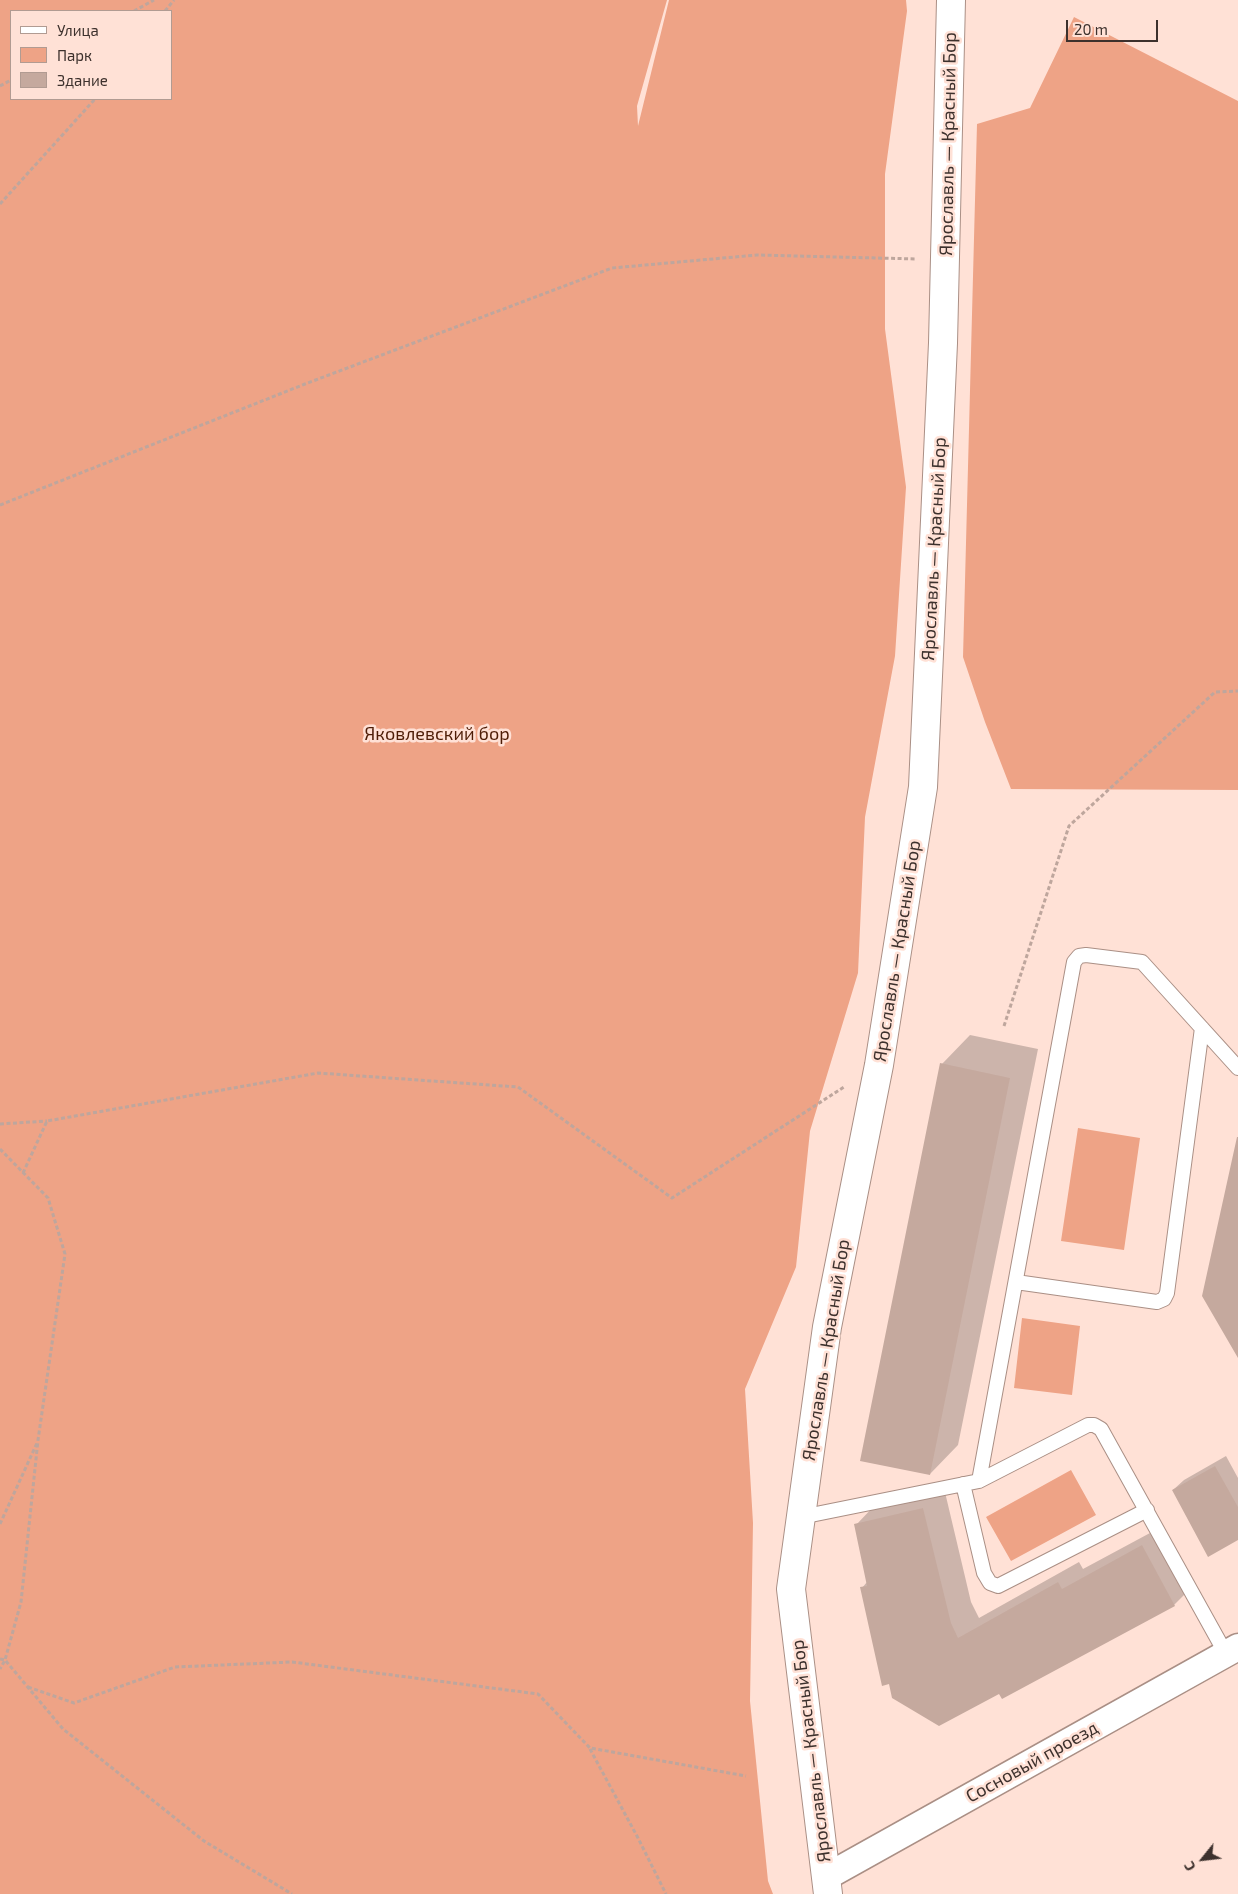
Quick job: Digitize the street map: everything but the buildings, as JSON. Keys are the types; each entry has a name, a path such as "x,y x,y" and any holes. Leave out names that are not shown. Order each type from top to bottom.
{"street":[{"name":"Ярославль — Красный Бор","path":"827,1885 791,1588 827,1327 878,1065 923,787 945,260 951,0"},
{"name":"Сосновый проезд","path":"827,1885 1232,1651"}],"lane":[{"path":"979,1481 1074,962 1079,956 1086,955 1142,962 1238,1068"},
{"path":"1016,1282 1157,1302 1164,1299 1167,1293 1202,1028"},
{"path":"800,1518 979,1481 1088,1425 1094,1425 1101,1429 1147,1510 1232,1651"},
{"path":"964,1484 984,1573 990,1583 998,1586 1147,1510"}],"path":[{"path":"136,10 154,0"},
{"path":"166,10 174,0"},
{"path":"0,204 94,100"},
{"path":"0,505 314,380 612,268 757,256 945,260"},
{"path":"1004,1026 1068,826 1215,692 1238,691"},
{"path":"0,1124 47,1121 318,1073 518,1088 672,1198 878,1065"},
{"path":"23,1173 47,1121"},
{"path":"0,1148 48,1198 65,1254 38,1440 21,1602 5,1660 0,1669"},
{"path":"0,1524 38,1440"},
{"path":"0,1659 5,1660 63,1729 204,1841 292,1894"},
{"path":"28,1687 74,1703 176,1667 292,1662 538,1694 590,1748 666,1894"},
{"path":"590,1748 746,1776"}],"green space":[{"name":"Яковлевский бор","path":"0,0 667,0 637,106 638,126 669,0 906,0 907,11 885,174 885,329 906,487 895,656 865,817 858,973 810,1131 796,1267 745,1389 753,1523 750,1701 768,1881 773,1894 0,1894"},
{"path":"1074,17 1238,101 1238,790 1011,789 985,722 963,657 977,124 1030,108"},
{"path":"1078,1128 1140,1138 1124,1250 1061,1241"},
{"path":"1022,1318 1080,1326 1072,1395 1014,1388"},
{"path":"1071,1470 1096,1515 1011,1561 986,1517"}]}
